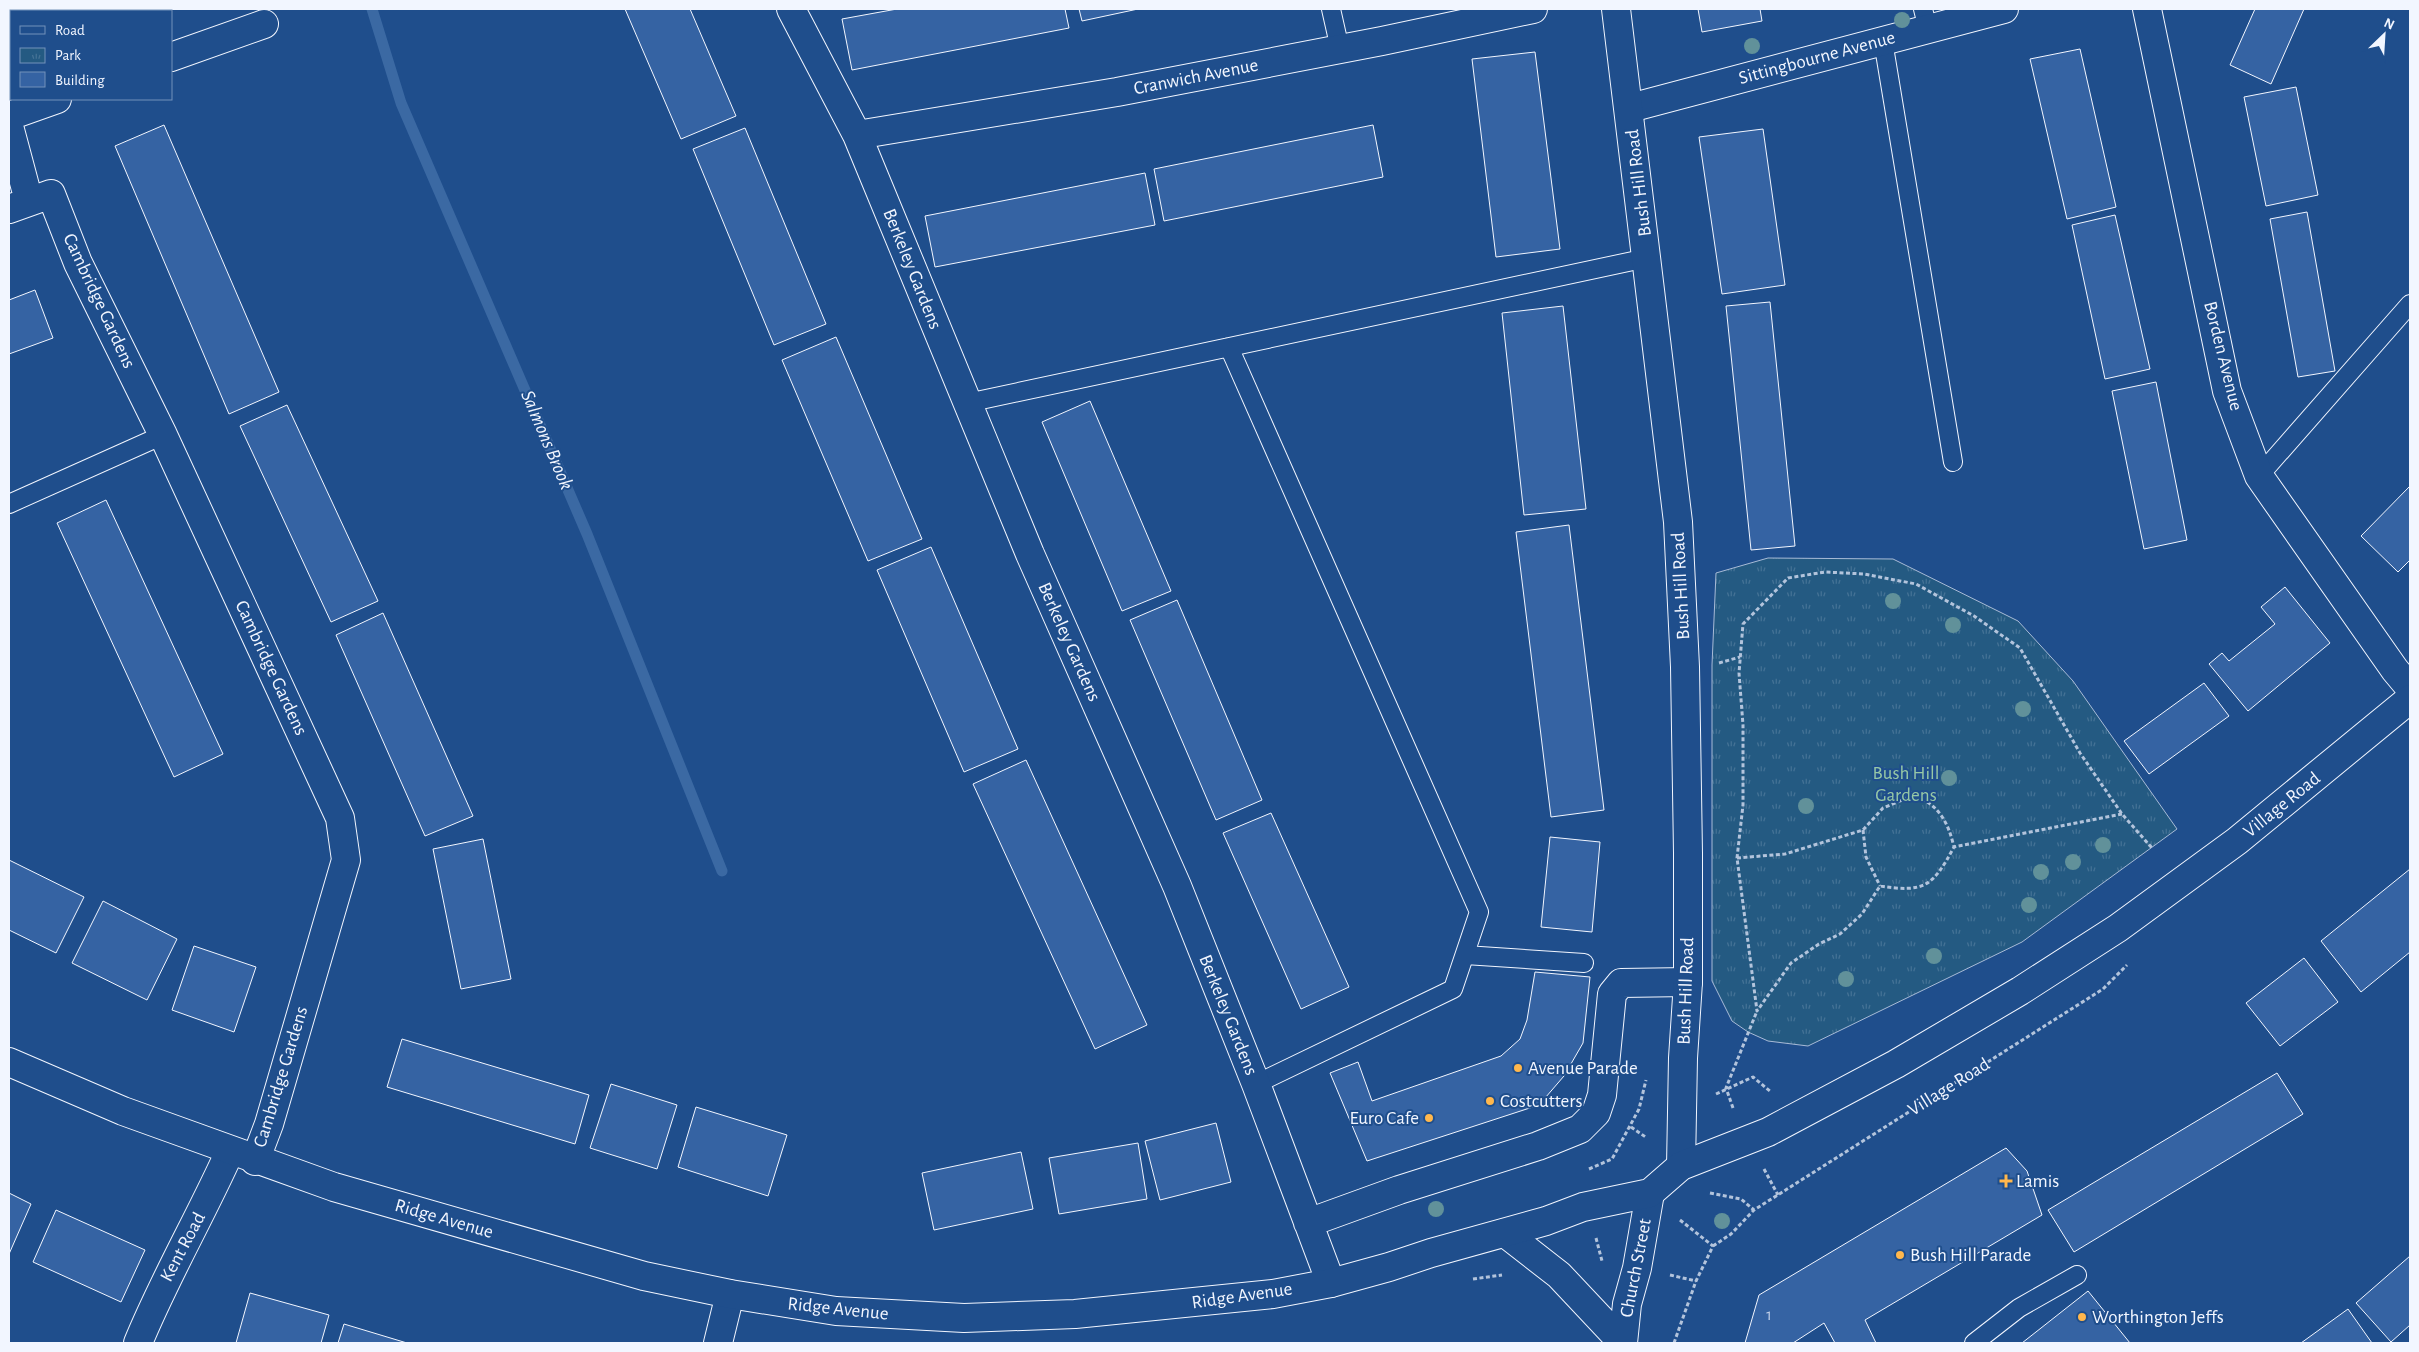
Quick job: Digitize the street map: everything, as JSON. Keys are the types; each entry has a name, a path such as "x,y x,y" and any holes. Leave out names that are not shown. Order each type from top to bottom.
{"street":[{"name":"Berkeley Gardens","path":"792,9 857,135 1030,554 1177,886 1256,1084 1331,1283"},
{"name":"Cranwich Avenue","path":"857,135 1118,92 1340,50 1533,9"},
{"name":"Bush Hill Road","path":"1616,9 1630,108 1678,522 1685,676 1688,982 1683,1068 1681,1166"},
{"name":"Sittingbourne Avenue","path":"1630,108 1883,41 1925,19 2004,9"},
{"name":"Borden Avenue","path":"2147,9 2228,391 2259,476 2389,662 2410,688"},
{"path":"172,57 264,24"},
{"path":"9,116 54,100"},
{"name":"Cambridge Gardens","path":"9,126 29,202 78,263 164,435 340,818 346,860 269,1124 255,1160"},
{"name":"Village Road","path":"1681,1166 1768,1132 1896,1064 2028,986 2118,928 2229,847 2410,699"},
{"path":"1308,1222 1399,1190 1538,1146 1580,1129 1596,1113 1602,1095 1612,994 1621,983 1688,982"},
{"name":"Ridge Avenue","path":"9,1062 123,1111 255,1160 344,1190 644,1276 730,1294 836,1311 964,1318 1075,1314 1273,1294 1331,1283 1546,1221 1583,1207 1650,1193 1681,1166"},
{"name":"Kent Road","path":"138,1343 158,1293 214,1187 230,1151"},
{"name":"Church Street","path":"1623,1343 1627,1304 1637,1268 1650,1193"},
{"path":"1506,1233 1559,1275 1623,1343"},
{"path":"718,1343 730,1294"}],"lane":[{"path":"1331,9 1340,50"},
{"path":"1883,41 1953,462"},
{"path":"967,402 1647,258"},
{"path":"2259,476 2410,304"},
{"path":"1229,347 1479,912 1454,989 1256,1084"},
{"path":"9,504 164,435"},
{"path":"1465,955 1584,963"},
{"path":"1974,1343 2019,1308 2077,1275"}],"path":[{"path":"1757,1011 1737,858 1743,805 1739,673 1743,624 1788,578 1825,572 1864,574 1916,584 1974,616 2020,648 2080,752 2122,814 2152,848"},
{"path":"1737,858 1785,854 1862,830 1883,808 1914,796 1929,801 1943,818 1954,847 1942,869 1920,888 1904,890 1880,886"},
{"path":"1954,847 2122,814"},
{"path":"1862,830 1866,856 1880,886"},
{"path":"1731,1103 1726,1088 1757,1011 1791,963 1819,944 1840,934 1862,914 1880,886"},
{"name":"Village Road","path":"1713,1246 1731,1234 1754,1210 1778,1194 2103,989 2132,960"},
{"path":"1726,1088 1753,1077"},
{"path":"1583,1171 1612,1159 1631,1128 1639,1109 1644,1089"},
{"path":"1631,1128 1653,1142"},
{"path":"1769,1178 1778,1194"},
{"path":"1709,1192 1740,1199 1754,1210"},
{"path":"1674,1343 1696,1281 1713,1246 1689,1229"},
{"path":"1600,1248 1602,1261"},
{"path":"1671,1275 1696,1281"}],"green space":[{"name":"Bush Hill Gardens","path":"1768,558 1893,559 2018,621 2073,681 2177,829 2022,942 1808,1046 1768,1041 1748,1032 1732,1021 1712,981 1712,665 1716,573"}],"building":[{"path":"9,9 106,10 10,10 10,55"},
{"path":"625,9 690,9 736,116 681,139"},
{"path":"897,9 1065,9 1069,28 852,70 842,19"},
{"path":"1079,9 1138,9 1082,21"},
{"path":"1698,9 1760,9 1762,21 1702,32"},
{"path":"2255,9 2304,9 2271,84 2230,65"},
{"path":"2080,49 2116,207 2067,219 2030,59"},
{"path":"1535,52 1560,249 1496,257 1472,59"},
{"path":"2296,87 2318,195 2266,206 2244,97"},
{"path":"164,125 279,392 229,414 115,146"},
{"path":"1373,125 1383,177 1164,221 1154,169"},
{"path":"745,128 826,324 774,345 693,149"},
{"path":"1763,129 1785,285 1722,294 1699,137"},
{"path":"1145,173 1155,225 935,267 925,216"},
{"path":"2307,212 2335,371 2298,377 2270,219"},
{"path":"2115,215 2150,369 2105,379 2072,225"},
{"path":"35,290 53,338 9,354 9,300"},
{"path":"1770,302 1795,546 1751,550 1726,306"},
{"path":"1563,306 1586,509 1524,515 1502,313"},
{"path":"836,337 922,539 868,561 782,360"},
{"path":"2156,382 2187,540 2144,549 2112,391"},
{"path":"1090,401 1171,591 1122,611 1042,422"},
{"path":"287,405 378,601 331,622 240,426"},
{"path":"2410,486 2410,560 2398,572 2361,536"},
{"path":"106,500 223,754 174,777 57,523"},
{"path":"1569,525 1604,810 1551,817 1516,532"},
{"path":"931,547 1018,749 964,772 877,570"},
{"path":"2285,587 2330,643 2248,711 2209,664 2222,653 2229,661 2275,624 2261,607"},
{"path":"1177,600 1262,800 1216,820 1130,620"},
{"path":"383,613 473,816 425,836 336,635"},
{"path":"2204,683 2229,716 2149,774 2124,741"},
{"path":"1026,760 1147,1025 1095,1049 973,784"},
{"path":"1271,813 1349,987 1301,1009 1223,833"},
{"path":"1550,837 1600,842 1592,932 1541,927"},
{"path":"483,839 511,979 461,989 433,849"},
{"path":"9,860 84,897 56,953 9,930"},
{"path":"2410,869 2410,952 2361,992 2321,941"},
{"path":"103,901 177,939 147,1000 72,963"},
{"path":"194,946 256,967 234,1032 172,1010"},
{"path":"2304,958 2338,1002 2280,1046 2246,1003"},
{"name":"Avenue Parade","path":"1535,972 1590,977 1583,1043 1564,1076 1539,1105 1367,1161 1330,1073 1358,1062 1372,1101 1501,1056 1520,1039 1527,1020"},
{"path":"402,1039 589,1095 575,1144 387,1087"},
{"path":"2277,1073 2303,1114 2074,1252 2048,1210"},
{"path":"611,1084 677,1105 657,1169 590,1148"},
{"path":"696,1107 787,1135 768,1196 678,1167"},
{"path":"1216,1123 1231,1182 1160,1200 1145,1141"},
{"path":"1138,1143 1147,1199 1059,1214 1049,1158"},
{"name":"Bush Hill Parade","path":"2006,1148 2027,1171 2042,1215 1865,1320 1876,1343 1835,1343 1824,1323 1793,1343 1745,1343 1759,1295"},
{"path":"1021,1152 1033,1209 934,1230 922,1173"},
{"path":"9,1193 31,1204 9,1254"},
{"path":"56,1210 145,1250 121,1302 33,1262"},
{"path":"2410,1256 2410,1325 2391,1342 2356,1303"},
{"name":"Worthington Jeffs","path":"2088,1291 2130,1343 2022,1343"},
{"path":"250,1293 329,1315 321,1343 236,1343"},
{"path":"2348,1309 2372,1343 2301,1343"},
{"path":"344,1324 407,1343 338,1343"}],"waterway":[{"name":"Salmons Brook","path":"372,9 401,103 587,534 722,871"}],"place":[{"name":"Avenue Parade","path":"1518,1068"},
{"name":"Costcutters","path":"1490,1101"},
{"name":"Euro Cafe","path":"1429,1118"},
{"name":"Lamis","path":"2006,1181"},
{"name":"Bush Hill Parade","path":"1900,1255"},
{"name":"Worthington Jeffs","path":"2082,1317"}]}
